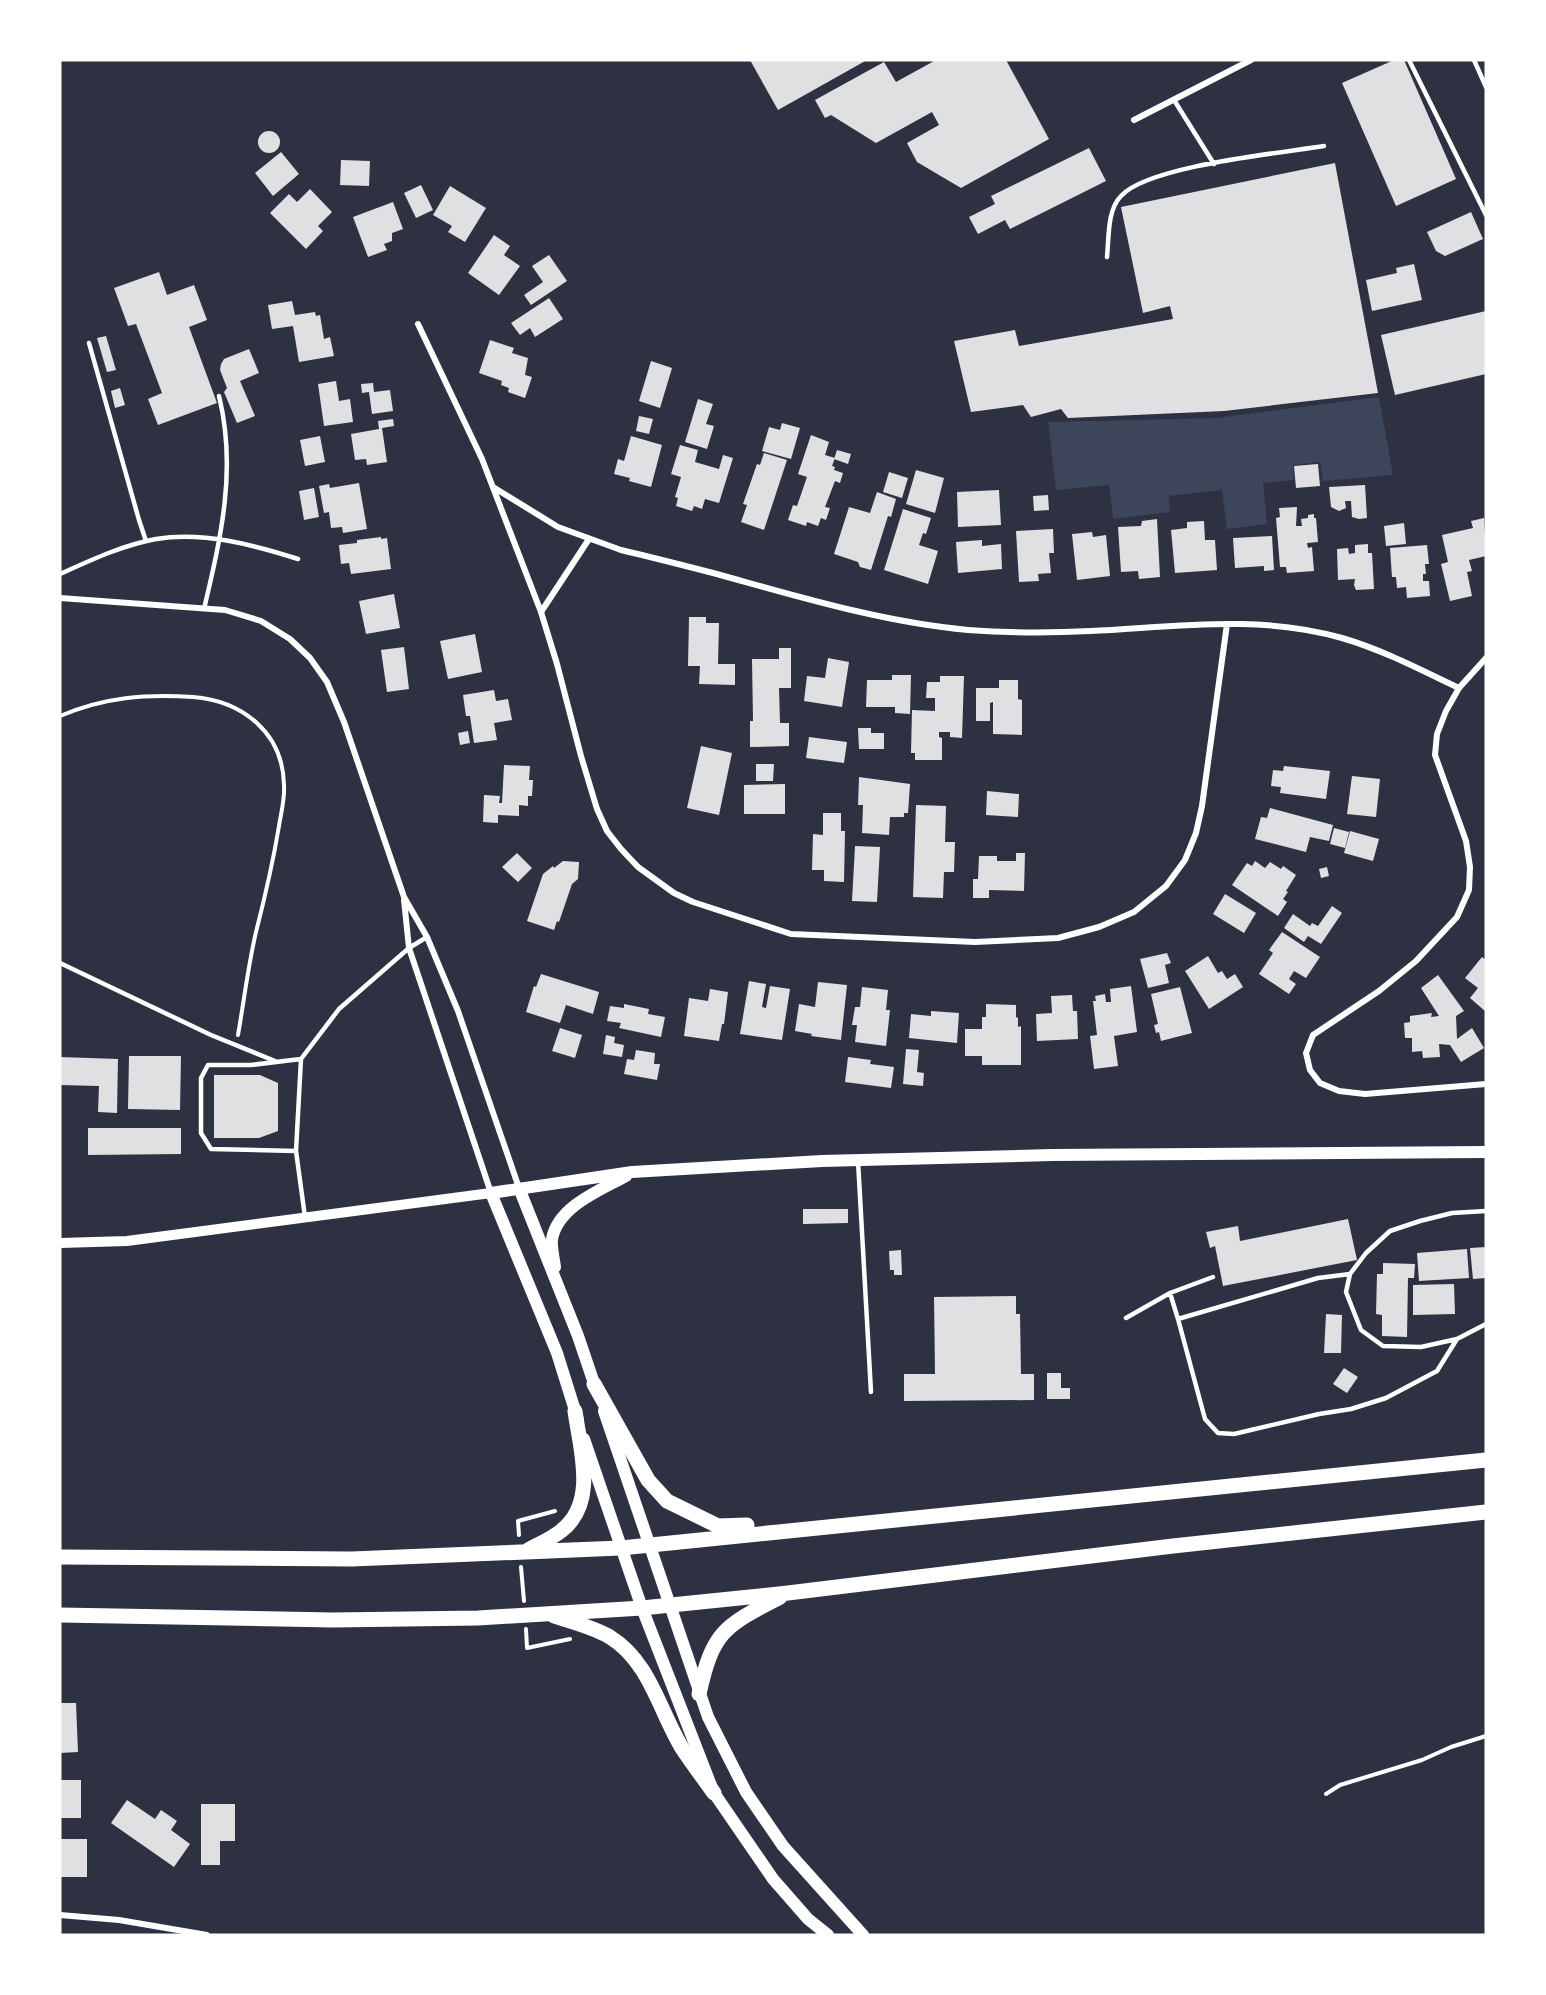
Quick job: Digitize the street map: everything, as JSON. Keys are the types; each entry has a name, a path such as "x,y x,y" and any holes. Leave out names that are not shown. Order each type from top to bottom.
{"main road":[{"path":"714,1793 642,1608 557,1353 490,1193 632,1172 858,1160 1064,1155 1486,1152"},
{"path":"559,1291 551,1240 556,1227 576,1203 632,1172"},
{"path":"519,1188 578,1336 708,1717 752,1801 783,1846 862,1935"},
{"path":"594,1384 648,1480 667,1501 718,1526 854,1523"},
{"path":"522,1550 562,1530 577,1512 581,1502 584,1480 575,1411"},
{"path":"60,1557 352,1559 522,1550 621,1548 1486,1460"},
{"path":"60,1615 333,1620 478,1618 642,1608 788,1593 1185,1544 1486,1512"},
{"path":"699,1694 704,1670 713,1646 725,1629 740,1618 788,1593"},
{"path":"543,1613 609,1637 631,1655 656,1692 681,1746 773,1880 808,1918 828,1935"}],"street":[{"path":"1134,120 1251,60"},
{"path":"418,324 461,413 493,487 541,612 581,756 597,809 607,831 638,867 674,893 693,902 791,934 975,942 1058,939 1099,927 1134,912 1167,886 1178,872 1196,833 1202,806 1227,624"},
{"path":"493,487 544,519 589,540 892,620 995,632 1060,632 1186,624 1271,626 1342,638 1372,648 1459,688"},
{"path":"541,612 589,540"},
{"path":"60,598 225,610 261,621 290,639 310,658 327,682 344,722 404,897 427,937 459,1011 519,1188"},
{"path":"1486,658 1459,688 1446,711 1437,734 1435,755 1466,841 1470,867 1469,890 1457,917 1416,961 1379,990 1313,1035 1306,1053 1310,1070 1320,1083 1340,1091 1365,1094 1486,1084"},
{"path":"60,1243 127,1241 490,1193 409,948 404,897"},
{"path":"60,1915 118,1920 207,1935"}],"lane":[{"path":"1409,60 1486,215"},
{"path":"1474,60 1486,87"},
{"path":"1174,100 1214,164"},
{"path":"1107,257 1115,204 1128,189 1139,183 1158,176 1214,164 1324,146"},
{"path":"89,343 146,541"},
{"path":"204,609 220,540 229,464 225,419 219,396"},
{"path":"60,574 146,541 178,537 220,540 259,547 298,559"},
{"path":"305,1217 296,1151 301,1059 339,1009 409,948 427,937"},
{"path":"60,963 278,1062"},
{"path":"296,1151 211,1149 201,1133 201,1078 208,1065 251,1065 301,1059"},
{"path":"858,1160 871,1392"},
{"path":"1486,1211 1452,1213 1390,1231 1366,1253 1350,1274 1346,1292 1360,1330 1383,1346 1421,1347 1457,1339 1486,1324"},
{"path":"1178,1319 1318,1278 1350,1274"},
{"path":"1126,1318 1170,1293 1213,1276"},
{"path":"1170,1293 1205,1419 1218,1433 1234,1434 1351,1409 1386,1398 1437,1371 1457,1339"}],"path":[{"path":"60,716 83,706 113,699 158,694 201,698 224,702 238,708 251,717 271,740 283,770 283,802 273,867 255,936 237,1045"},
{"path":"524,1602 522,1550 518,1521 553,1512 568,1504 581,1502"},
{"path":"526,1625 527,1648 575,1639"},
{"path":"1326,1794 1340,1785 1422,1760 1451,1747 1486,1736"}],"shaded area":[{"path":"1379,397 1393,475 1323,481 1320,462 1293,465 1294,480 1263,483 1267,524 1227,529 1222,490 1169,496 1170,512 1113,519 1109,485 1056,490 1048,422 1216,418"}],"building":[{"path":"750,60 867,60 778,110"},
{"path":"936,60 1006,60 1049,139 961,188 917,162 907,143 939,125 932,112 876,143 831,115 825,118 815,100 884,62 896,82"},
{"path":"1394,60 1404,60 1456,179 1396,206 1342,83"},
{"path":"265,131 273,131 280,138 280,146 273,153 265,153 258,146 258,138"},
{"path":"1089,148 1106,181 1010,229 1005,220 978,234 969,217 995,204 991,196"},
{"path":"281,152 299,174 273,196 255,173"},
{"path":"341,160 370,161 369,186 340,185"},
{"path":"1335,163 1378,393 1224,411 1068,418 1061,409 1031,417 1023,405 971,412 954,341 1015,330 1019,346 1173,319 1170,306 1143,313 1121,207"},
{"path":"421,185 433,210 416,218 404,193"},
{"path":"450,186 486,208 465,242 448,232 452,226 433,215"},
{"path":"310,189 332,212 318,226 323,231 306,249 270,213 289,194 297,202"},
{"path":"393,202 403,229 392,233 392,241 384,244 387,250 368,257 353,217"},
{"path":"1471,212 1483,239 1445,256 1436,251 1427,232"},
{"path":"494,235 510,246 504,255 520,266 499,295 468,273"},
{"path":"549,255 567,281 531,305 524,295 543,282 532,266"},
{"path":"1414,264 1422,300 1372,311 1366,280 1397,273 1396,268"},
{"path":"159,272 167,295 194,285 207,320 189,327 217,403 158,425 148,399 162,393 136,324 128,326 114,288"},
{"path":"549,298 563,319 535,337 530,328 520,335 511,323"},
{"path":"292,301 295,315 315,312 316,316 320,315 324,339 330,337 334,356 299,362 293,326 272,329 268,305"},
{"path":"1486,311 1486,374 1395,395 1381,335"},
{"path":"106,336 116,370 107,372 97,338"},
{"path":"490,340 514,348 512,353 528,358 525,375 532,377 525,398 508,392 509,388 501,385 502,381 479,373"},
{"path":"249,349 259,373 240,381 255,416 237,423 224,392 227,388 220,370 224,359"},
{"path":"651,361 672,368 660,408 639,401"},
{"path":"336,381 339,401 350,399 353,422 324,426 318,384"},
{"path":"373,383 374,392 390,390 393,411 372,414 369,392 362,393 361,384"},
{"path":"120,388 125,405 115,408 111,391"},
{"path":"698,399 713,404 706,424 714,426 707,449 685,442"},
{"path":"639,416 653,419 649,434 636,431"},
{"path":"393,419 394,426 382,428 387,462 367,465 366,459 355,460 351,434 379,429 378,421"},
{"path":"782,423 800,428 791,459 762,451 769,427 780,430"},
{"path":"811,435 829,442 825,455 835,458 832,466 835,467 834,470 843,473 840,483 835,481 825,507 830,508 826,520 821,518 818,526 807,522 806,526 788,520 793,505 797,506 807,477 798,474"},
{"path":"320,436 325,462 305,466 300,440"},
{"path":"631,436 662,445 651,487 614,474 618,459 624,461"},
{"path":"680,445 698,450 695,462 719,469 723,455 733,458 719,503 705,499 702,509 694,506 692,511 676,506 678,498 675,497 681,477 671,474"},
{"path":"837,450 851,454 848,464 834,459"},
{"path":"764,453 787,460 764,530 741,522 747,505 743,504 757,464 760,465"},
{"path":"1318,464 1320,486 1296,488 1294,466"},
{"path":"916,470 944,478 935,513 906,504"},
{"path":"889,472 908,478 902,498 883,492"},
{"path":"359,483 367,529 343,533 342,527 331,528 329,512 324,513 319,486 329,484 330,488"},
{"path":"1365,485 1367,518 1352,517 1351,501 1345,501 1346,508 1339,511 1331,507 1329,487"},
{"path":"314,488 319,517 304,520 299,491"},
{"path":"999,490 1001,525 958,527 957,492"},
{"path":"877,492 896,499 891,517 888,516 871,570 860,567 858,562 834,554 849,507 870,513"},
{"path":"1048,495 1049,510 1034,511 1033,496"},
{"path":"1297,507 1296,526 1302,526 1301,519 1308,518 1308,515 1314,514 1316,518 1318,542 1307,543 1308,548 1312,547 1314,571 1287,573 1286,567 1280,567 1276,518 1280,517 1279,508"},
{"path":"903,509 931,518 926,534 923,533 919,545 938,551 928,584 884,570"},
{"path":"1484,518 1486,556 1469,560 1472,571 1467,572 1472,596 1450,601 1441,564 1448,562 1442,535 1473,528 1471,521"},
{"path":"1157,519 1160,577 1139,579 1138,571 1121,572 1118,527 1141,526 1142,521"},
{"path":"1204,521 1205,540 1215,540 1217,570 1175,573 1171,530 1187,528 1187,522"},
{"path":"1404,523 1406,544 1386,546 1384,526"},
{"path":"1053,529 1054,553 1049,553 1051,573 1038,574 1039,581 1019,582 1016,531"},
{"path":"1092,532 1093,537 1106,535 1110,576 1077,580 1072,534"},
{"path":"1272,536 1274,570 1264,571 1264,566 1235,568 1233,538"},
{"path":"381,537 381,539 387,538 391,569 351,574 349,563 341,564 339,545"},
{"path":"982,540 982,546 1001,544 1002,569 958,573 956,542"},
{"path":"1368,544 1368,553 1372,553 1374,589 1356,590 1355,579 1338,580 1337,549 1348,548 1349,554 1355,553 1355,545"},
{"path":"1427,545 1429,564 1425,564 1426,574 1423,574 1423,581 1429,581 1430,596 1407,598 1406,587 1397,588 1396,577 1392,577 1390,548"},
{"path":"394,594 400,628 366,634 359,601"},
{"path":"689,617 706,617 706,623 719,623 718,664 735,664 735,685 699,684 700,666 688,666"},
{"path":"475,634 482,672 448,679 440,641"},
{"path":"404,647 409,689 387,692 381,650"},
{"path":"779,648 791,648 791,688 779,688 780,723 789,723 789,746 750,747 750,721 753,721 752,659 779,659"},
{"path":"828,658 849,662 842,707 804,701 807,676 825,678"},
{"path":"892,675 911,675 910,714 895,713 895,707 866,707 867,680 892,680"},
{"path":"940,676 964,676 962,738 950,737 950,732 939,732 939,737 942,738 942,760 915,760 915,753 911,753 912,710 935,711 935,698 926,698 927,682 940,682"},
{"path":"999,680 1018,680 1018,699 1022,700 1022,735 993,734 993,702 990,703 990,721 976,721 976,688 999,688"},
{"path":"494,690 496,701 508,699 512,720 494,723 497,740 474,743 470,716 466,716 463,695"},
{"path":"858,728 871,728 871,733 884,733 884,749 859,749"},
{"path":"468,731 470,743 460,745 458,733"},
{"path":"809,737 847,742 844,763 806,758"},
{"path":"701,746 732,753 719,815 687,808"},
{"path":"756,764 774,764 773,781 756,781"},
{"path":"504,765 530,766 529,780 533,780 532,796 528,796 528,806 519,805 519,816 498,815 498,823 483,822 484,795 500,796 499,803 502,803"},
{"path":"1284,766 1330,771 1326,799 1280,793 1281,787 1271,786 1273,770 1283,771"},
{"path":"1352,776 1380,779 1376,817 1347,814"},
{"path":"859,777 910,784 908,813 904,813 904,817 890,817 889,835 862,833 863,805 858,805"},
{"path":"785,784 785,814 744,814 744,785"},
{"path":"987,791 1019,794 1018,817 986,815"},
{"path":"916,805 946,806 945,842 955,842 954,872 944,872 943,898 913,897"},
{"path":"1270,808 1333,825 1329,841 1310,837 1306,852 1255,839 1261,817 1267,818"},
{"path":"823,813 841,813 841,831 845,831 844,882 824,881 824,870 812,870 813,834 823,835"},
{"path":"1334,828 1349,832 1345,848 1330,844"},
{"path":"1350,831 1379,839 1373,861 1344,853"},
{"path":"855,846 880,847 877,902 852,901"},
{"path":"517,853 532,868 518,882 502,867"},
{"path":"1016,853 1025,853 1024,891 989,890 989,898 973,898 973,879 978,879 979,856 997,856 997,861 1016,861"},
{"path":"563,861 579,862 578,879 572,884 559,922 557,921 554,930 527,921 543,874"},
{"path":"1255,861 1265,868 1270,862 1281,869 1283,866 1296,875 1286,891 1288,892 1283,899 1287,902 1278,916 1232,885 1247,863 1252,866"},
{"path":"1327,867 1329,876 1321,878 1319,869"},
{"path":"1225,894 1256,913 1244,933 1213,914"},
{"path":"1332,906 1342,913 1321,944 1308,936 1304,942 1284,928 1293,914 1310,926 1312,923 1318,926"},
{"path":"1282,932 1320,957 1306,978 1294,971 1289,979 1296,984 1289,994 1259,974 1273,953 1269,950"},
{"path":"1167,953 1171,963 1165,965 1169,983 1148,988 1140,959"},
{"path":"1208,956 1218,973 1222,971 1227,979 1235,974 1243,987 1209,1009 1185,971"},
{"path":"1482,957 1486,960 1486,1012 1470,998 1478,988 1465,978"},
{"path":"541,974 599,992 593,1014 566,1005 560,1023 526,1012 534,986 536,987"},
{"path":"1438,975 1464,1011 1456,1016 1457,1039 1472,1028 1484,1048 1461,1062 1450,1045 1439,1044 1440,1057 1423,1058 1422,1051 1412,1052 1412,1038 1405,1038 1404,1023 1410,1022 1410,1016 1432,1013 1431,1017 1439,1016 1421,988"},
{"path":"749,981 766,984 762,1007 766,1008 770,986 790,989 782,1040 740,1034"},
{"path":"818,982 847,985 841,1040 811,1036 812,1034 795,1031 799,1004 815,1007"},
{"path":"1131,986 1137,1032 1114,1036 1118,1066 1094,1069 1090,1036 1097,1035 1093,1001 1096,1001 1095,996 1105,994 1106,1002 1111,1002 1110,989"},
{"path":"862,987 888,990 886,1010 890,1010 886,1046 855,1042 857,1025 852,1025 855,1007 860,1007"},
{"path":"1180,987 1192,1033 1161,1041 1154,1025 1158,1024 1151,994"},
{"path":"710,989 728,992 724,1024 722,1024 719,1041 684,1036 689,998 708,1001"},
{"path":"1072,995 1073,1011 1077,1011 1078,1039 1037,1041 1036,1014 1052,1013 1051,996"},
{"path":"624,1004 649,1009 648,1014 665,1017 661,1037 619,1028 621,1023 607,1021 610,1006 624,1008"},
{"path":"986,1004 1016,1005 1018,1027 1021,1026 1021,1065 982,1065 982,1056 965,1056 965,1029 982,1029 982,1017 986,1017"},
{"path":"931,1011 959,1013 957,1043 909,1038 911,1014 931,1016"},
{"path":"560,1028 582,1035 575,1058 552,1051"},
{"path":"606,1035 615,1037 614,1043 624,1045 622,1057 603,1054"},
{"path":"906,1049 919,1050 917,1072 924,1073 923,1086 903,1084"},
{"path":"636,1050 655,1053 654,1064 660,1064 657,1080 624,1074 627,1059 634,1060"},
{"path":"129,1056 181,1056 180,1110 128,1109"},
{"path":"60,1057 118,1059 117,1113 98,1112 99,1086 60,1085"},
{"path":"848,1057 871,1060 870,1064 894,1067 891,1088 845,1082"},
{"path":"214,1075 260,1075 278,1083 278,1131 259,1138 214,1138"},
{"path":"88,1128 181,1128 181,1154 88,1155"},
{"path":"803,1209 848,1209 848,1223 803,1224"},
{"path":"1348,1219 1357,1260 1223,1286 1215,1246 1210,1248 1206,1232 1238,1226 1240,1241"},
{"path":"1486,1247 1486,1278 1473,1279 1470,1248"},
{"path":"1467,1249 1469,1278 1419,1281 1417,1253"},
{"path":"901,1250 902,1275 894,1275 894,1270 890,1270 889,1251"},
{"path":"1383,1263 1415,1264 1414,1278 1408,1278 1407,1337 1382,1336 1382,1315 1376,1314 1377,1274 1383,1274"},
{"path":"1454,1284 1455,1314 1413,1315 1413,1285"},
{"path":"1016,1296 1016,1314 1020,1314 1021,1374 1034,1374 1034,1400 904,1401 904,1374 935,1374 934,1297"},
{"path":"1326,1314 1342,1315 1341,1353 1324,1353"},
{"path":"1344,1368 1358,1377 1347,1393 1333,1384"},
{"path":"1047,1373 1061,1373 1061,1388 1070,1388 1070,1399 1047,1399"},
{"path":"60,1703 76,1703 78,1752 60,1753"},
{"path":"60,1780 81,1780 81,1818 60,1818"},
{"path":"127,1800 155,1819 161,1810 177,1821 171,1830 190,1844 174,1867 111,1823"},
{"path":"201,1804 235,1804 235,1841 220,1841 220,1865 201,1865"},
{"path":"60,1839 87,1839 87,1877 60,1877"}]}
